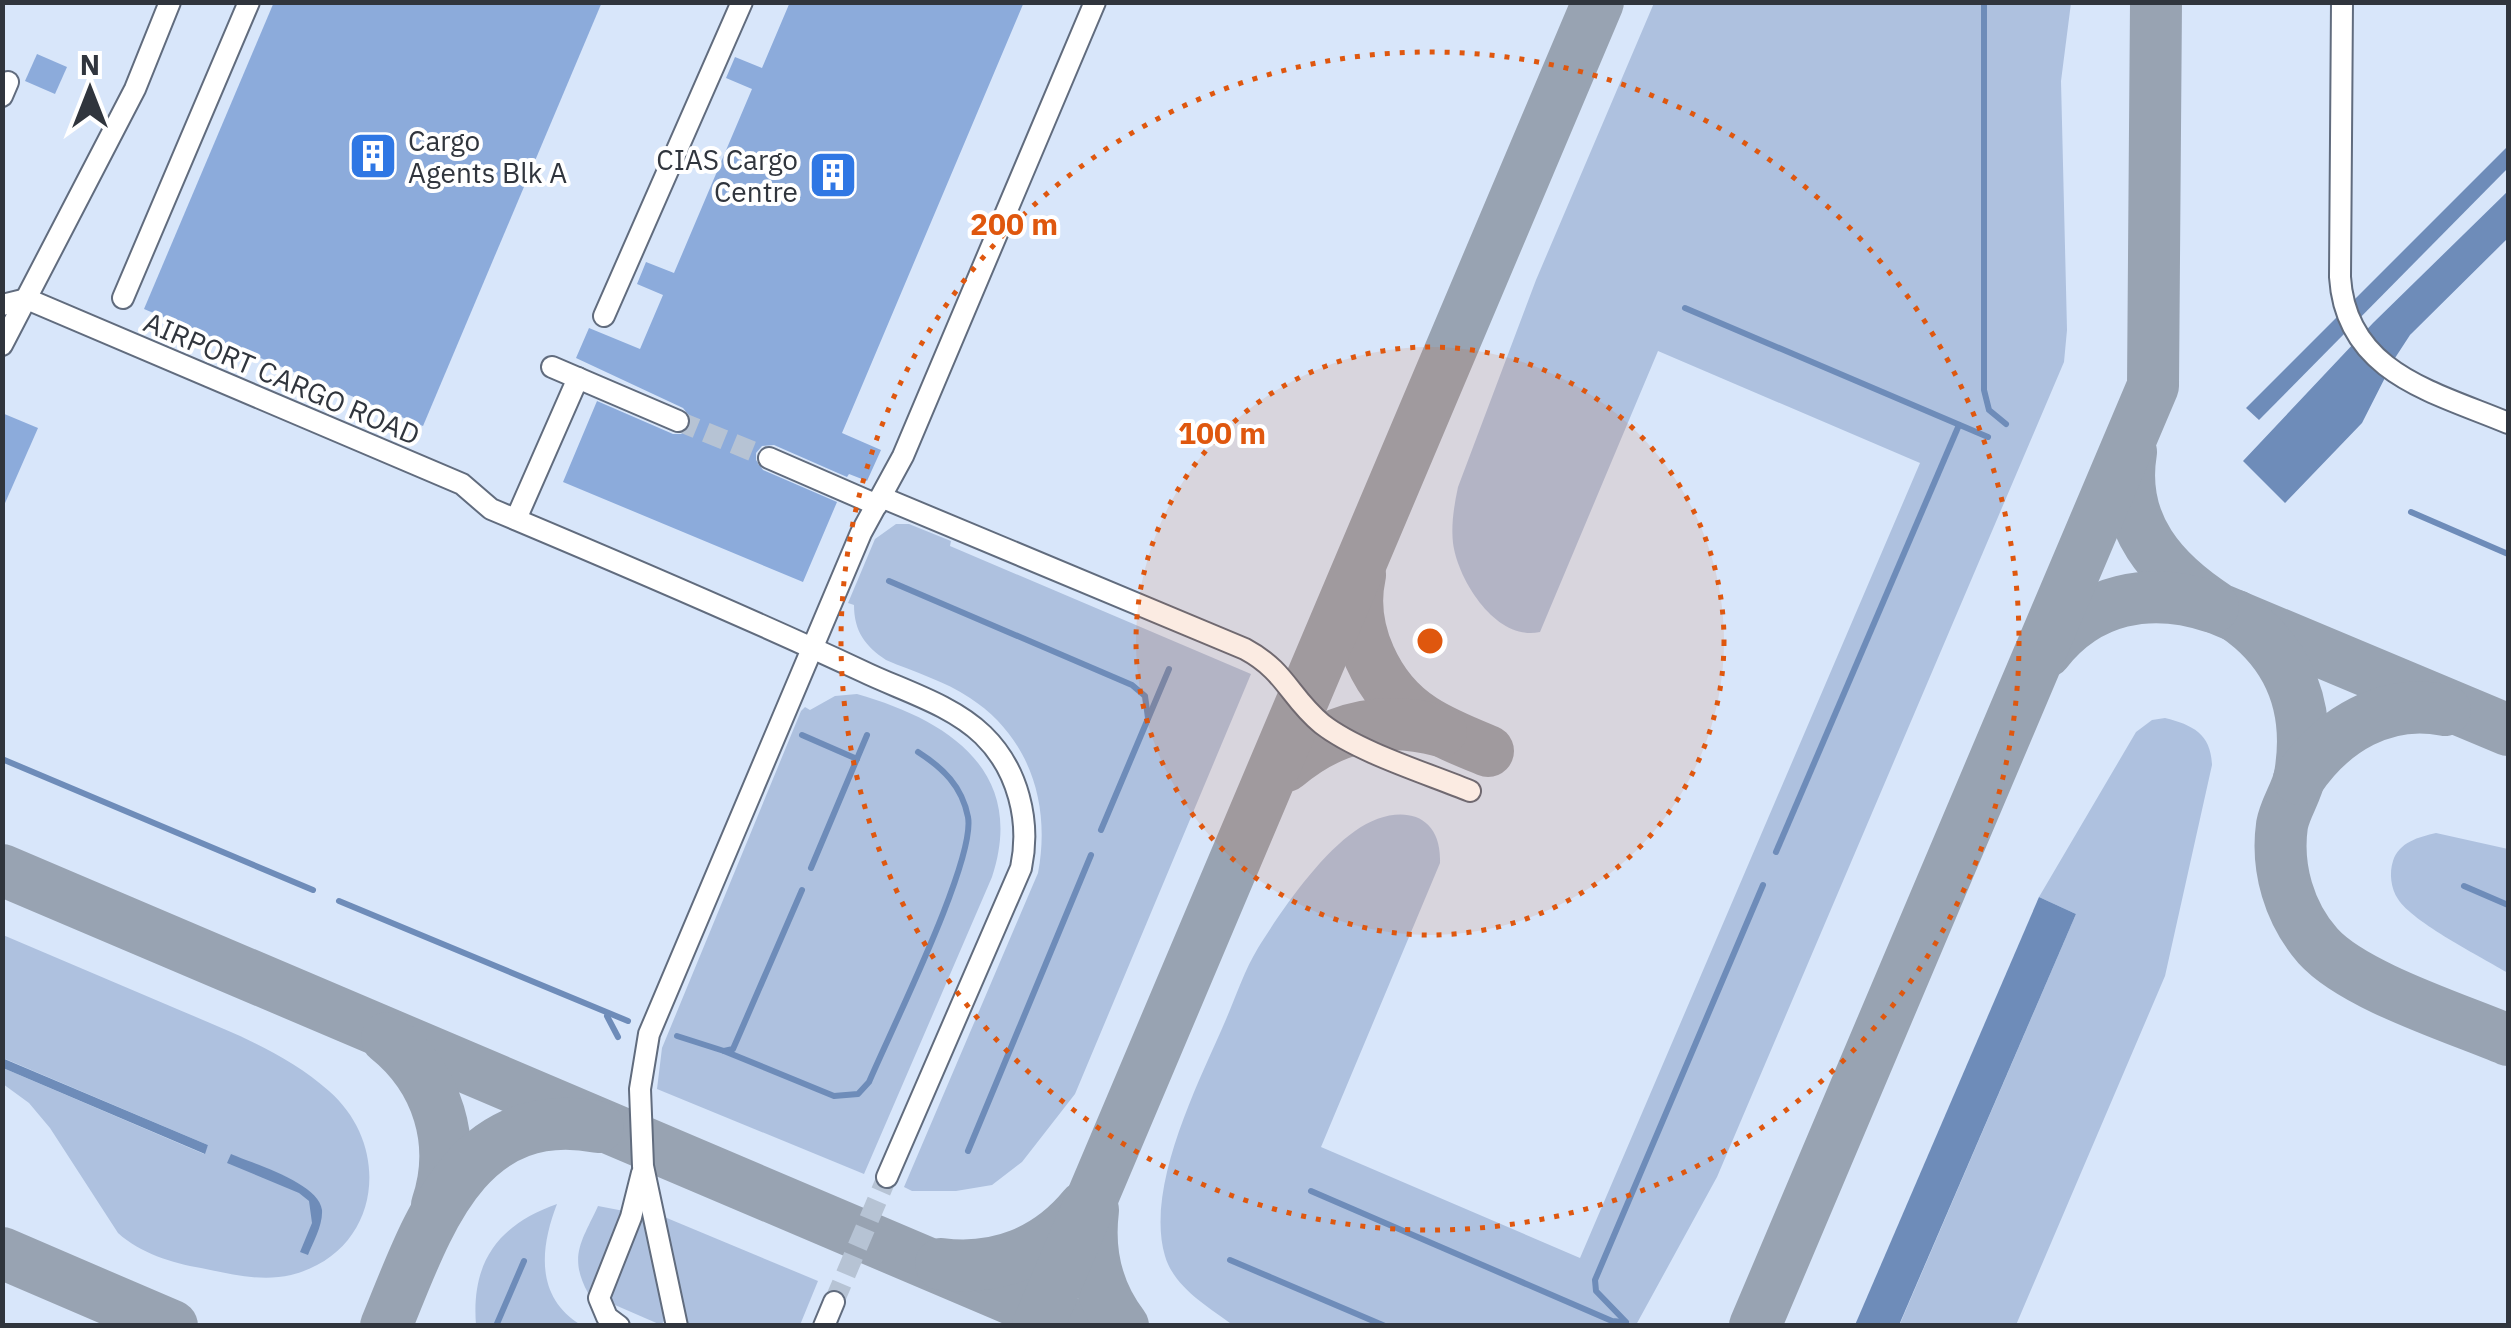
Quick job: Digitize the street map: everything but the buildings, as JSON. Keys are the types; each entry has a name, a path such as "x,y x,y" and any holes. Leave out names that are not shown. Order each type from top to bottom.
{"lane":[{"path":"2,345 135,89 170,2"},
{"path":"123,298 249,2"},
{"path":"676,1326 643,1166 640,1089 648,1034 861,533 903,456 1095,2"},
{"path":"2342,2 2341,293 2346,314 2362,344 2394,372 2508,423"},
{"path":"604,316 741,3"},
{"path":"2,306 28,299"},
{"name":"AIRPORT CARGO ROAD","path":"28,299 462,484 491,509 812,648 960,718 984,736 1010,774 1023,812 1025,850 1016,882 888,1178"},
{"path":"552,367 678,420"},
{"path":"516,519 578,378"},
{"path":"769,458 1244,649 1276,670 1323,725 1470,792"},
{"path":"620,1326 607,1318 599,1298 631,1216 643,1166"},
{"path":"824,1326 834,1302"}],"shaded area":[{"path":"1654,3 2071,3 2061,81 2067,330 2064,362 1717,1177 1636,1325 1233,1325 1184,1287 1165,1256 1162,1200 1177,1138 1244,976 1267,933 1302,885 1341,842 1369,822 1399,814 1424,821 1433,831 1440,863 1321,1147 1580,1258 1920,463 1658,351 1540,632 1524,633 1509,628 1482,606 1471,590 1453,543 1458,487 1536,280"},
{"path":"2508,146 2508,168 2259,420 2246,408"},
{"path":"2508,191 2508,238 2410,335 2362,423 2285,503 2243,461 2373,323"},
{"path":"896,524 909,524 951,541 950,546 1251,674 1075,1094 1022,1162 992,1185 956,1191 912,1191 904,1187 1038,873 1041,822 1038,798 1021,753 991,714 950,687 886,660 872,649 859,630 854,605 848,603 875,539"},
{"path":"857,694 921,719 949,735 972,756 989,779 998,807 1000,840 992,877 864,1174 657,1089 662,1048 801,711 835,696"},
{"path":"2165,718 2199,732 2208,746 2212,765 2165,976 2016,1325 1899,1326 2076,914 2039,897 2136,732 2152,720"},
{"path":"2436,833 2508,849 2508,973 2432,929 2396,895 2391,876 2396,855 2410,841"},
{"path":"2039,897 2076,914 1899,1325 1855,1325"},
{"path":"3,935 257,1044 329,1091 350,1114 363,1141 369,1168 368,1196 359,1222 344,1245 321,1263 291,1275 257,1277 168,1260 146,1252 118,1233 50,1128 29,1103 3,1084 3,1068 204,1154 208,1145 3,1058"},
{"path":"2,1058 208,1145 205,1154 3,1068"},
{"path":"231,1154 298,1183 318,1200 321,1222 308,1255 300,1252 312,1223 309,1201 299,1193 227,1163"},
{"path":"557,1204 547,1238 545,1270 555,1300 581,1325 476,1325 478,1282 492,1249 519,1223"},
{"path":"598,1206 624,1211 588,1293 578,1258"},
{"path":"640,1215 647,1216 664,1321 661,1325 615,1305 610,1296"},
{"path":"662,1216 818,1281 800,1325 688,1325 676,1293"}],"waterway":[{"path":"1984,2 1984,390 1989,410 2006,424"},
{"path":"1685,308 1988,437"},
{"path":"1776,852 1959,425"},
{"path":"2411,512 2508,554"},
{"path":"889,581 1132,685 1145,696 1148,718"},
{"path":"1101,830 1169,669"},
{"path":"802,735 857,759"},
{"path":"811,868 867,735"},
{"path":"724,1051 834,1096 858,1094 869,1082 946,907 967,839 968,817 956,787 918,752"},
{"path":"2,759 313,890"},
{"path":"968,1151 1091,855"},
{"path":"1626,1322 1596,1291 1595,1280 1763,885"},
{"path":"2464,886 2508,905"},
{"path":"677,1036 724,1051 733,1049 802,890"},
{"path":"339,901 628,1021"},
{"path":"607,1016 618,1037"},
{"path":"1311,1191 1612,1321 1623,1322"},
{"path":"1230,1260 1385,1326"},
{"path":"496,1326 524,1261"}],"taxiway":[{"path":"1038,1326 1598,2"},
{"path":"1755,1326 2153,386 2156,2"},
{"path":"2131,452 2129,478 2139,524 2163,563 2199,595 2219,609 2508,730"},
{"path":"1360,575 1357,596 1363,637 1392,693 1431,725 1488,751"},
{"path":"2046,652 2081,619 2122,601 2166,598 2213,607"},
{"path":"2236,616 2271,648 2293,685 2299,706 2303,751 2300,775 2282,825 2281,841 2283,873 2299,919 2334,961 2380,988 2508,1040"},
{"path":"2299,779 2327,746 2362,722 2402,709 2445,710"},
{"path":"1286,766 1321,742 1359,728 1399,724 1441,731"},
{"path":"2,870 1073,1325"},
{"path":"387,1038 419,1073 439,1114 445,1159 437,1205"},
{"path":"386,1326 435,1214 457,1181 483,1154 514,1134 552,1124 598,1127"},
{"path":"941,1264 982,1264 1020,1255 1054,1235 1084,1207"},
{"path":"1093,1210 1096,1271 1123,1326"},
{"path":"2,1253 172,1326"}],"tunnel":[{"path":"678,421 769,458"},
{"path":"834,1302 887,1177"}],"place":[{"name":"Cargo Agents Blk A","path":"373,156"},
{"name":"CIAS Cargo Centre","path":"833,175"}]}
